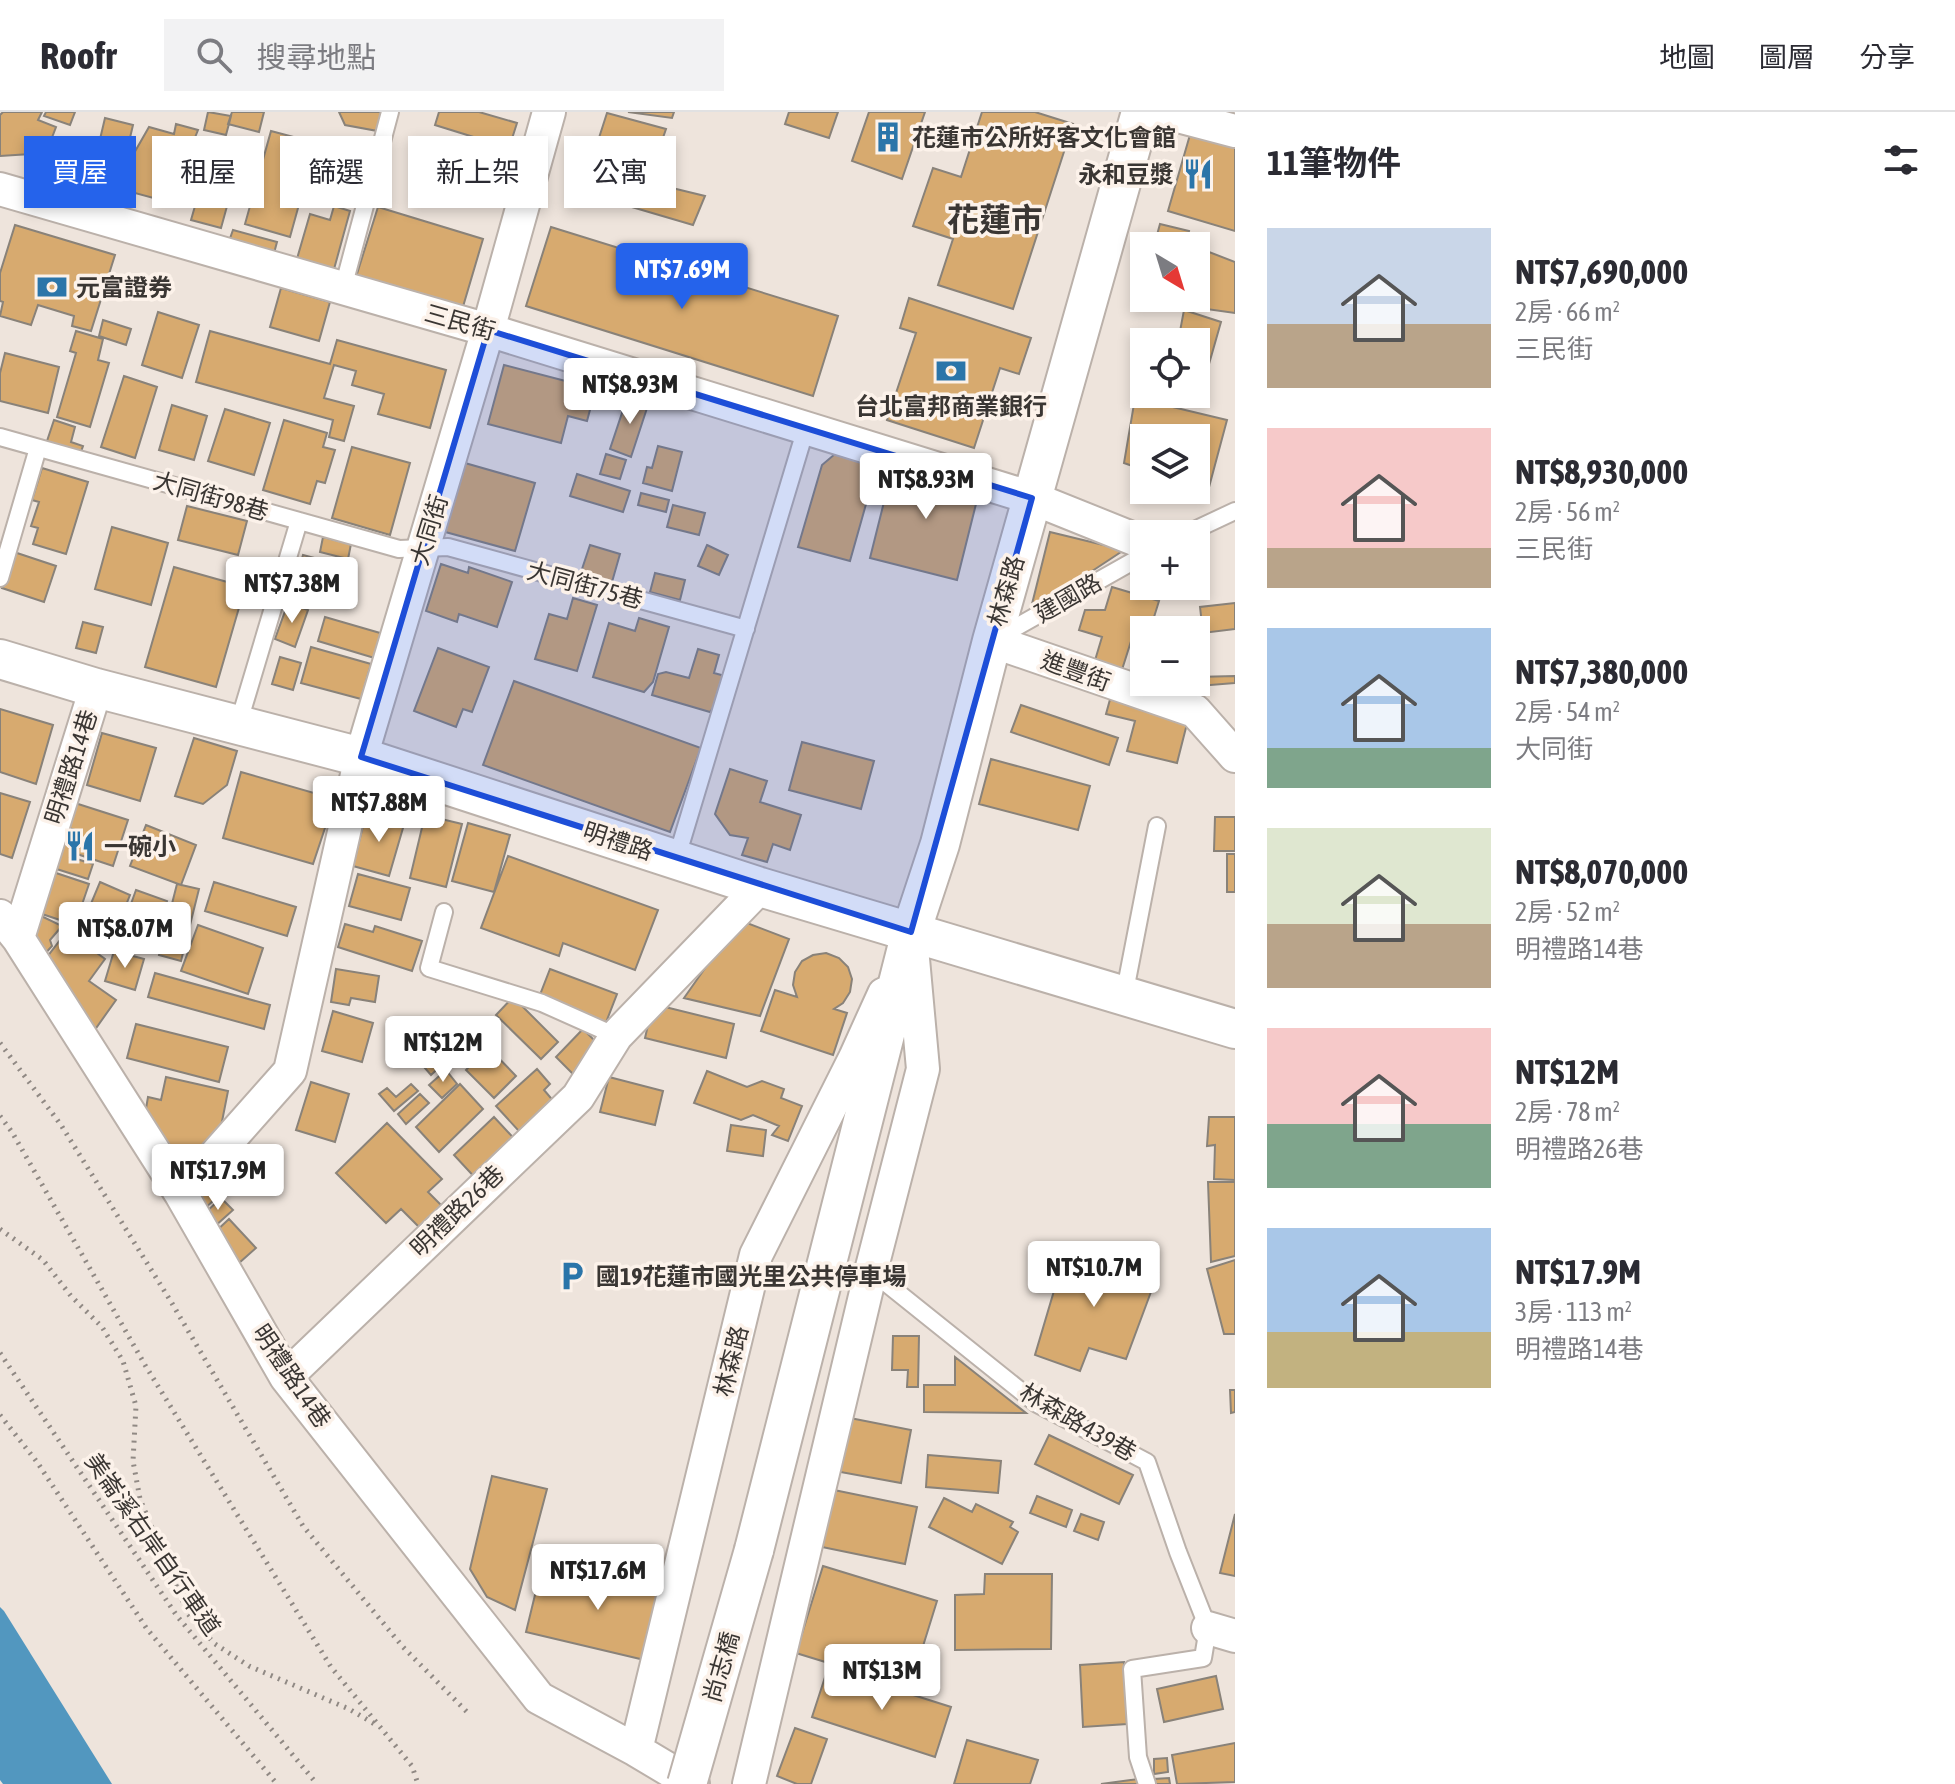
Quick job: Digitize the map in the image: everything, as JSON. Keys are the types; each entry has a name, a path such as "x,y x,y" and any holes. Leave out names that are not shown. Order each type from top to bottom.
{"street":[{"name":"大同街","path":"181,1194 290,1071 361,757 488,330 549,112"},
{"name":"林森路","path":"754,1550 911,932 940,844 992,641 1141,112"},
{"path":"1163,112 1235,131"},
{"name":"三民街","path":"0,189 488,330 806,428 1032,498 1130,537"},
{"name":"進豐街","path":"992,641 1195,711 1235,756"},
{"name":"明禮路","path":"0,659 96,688 361,757 760,887 1235,1029"},
{"name":"明禮路14巷","path":"96,688 9,927 181,1194 286,1377 539,1698 636,1750"},
{"name":"明禮路26巷","path":"286,1377 578,1097 616,1036 760,887"},
{"name":"林森路","path":"749,1784 871,1271 923,1069 911,932"},
{"name":"林森路","path":"636,1750 756,1255 855,1058 911,932"},
{"name":"尚志橋","path":"690,1784 754,1550"},
{"path":"636,1750 690,1784"}],"lane":[{"path":"343,288 390,112"},
{"path":"676,860 806,428"},
{"name":"大同街98巷","path":"0,437 399,549 424,548"},
{"path":"0,578 38,448"},
{"path":"1210,523 1235,511"},
{"path":"238,725 299,521"},
{"name":"大同街75巷","path":"424,548 448,547 746,629"},
{"name":"建國路","path":"992,641 1130,563"},
{"path":"1124,996 1157,826"},
{"path":"444,912 429,968 542,1003 616,1036"},
{"name":"林森路439巷","path":"871,1271 1037,1404 1147,1462 1178,1552 1222,1632 1203,1658 1132,1669 1138,1757 1147,1784"}],"path":[{"path":"0,1043 61,1125 170,1300 303,1526 403,1647 468,1713"},
{"path":"0,1116 145,1365 331,1667 412,1766 418,1784"},
{"path":"0,1229 43,1260 71,1296 102,1327 123,1361 136,1406 133,1461 140,1499 188,1614 215,1644 249,1666 349,1709 381,1728"},
{"name":"美崙溪右岸自行車道","path":"0,1353 177,1616 317,1784"},
{"path":"0,1415 37,1462 147,1629 277,1784"}],"highlighted area":[{"path":"488,330 1032,498 911,932 361,757"}],"water":[{"path":"0,1607 112,1784 3,1784 0,1780"}],"building":[{"path":"3,112 42,112 38,120 56,127 53,136 24,136 24,154 0,156 0,115"},
{"path":"46,112 75,112 70,125 44,116"},
{"path":"208,112 231,116 226,135 204,130"},
{"path":"232,112 264,112 259,132 228,124"},
{"path":"339,112 387,112 383,132 345,125"},
{"path":"439,112 479,112 517,123 513,136 470,136 435,125"},
{"path":"628,112 674,112 672,118"},
{"path":"789,112 838,112 829,138 785,124"},
{"name":"花蓮市公所好客文化會館","path":"869,112 925,112 902,179 852,161"},
{"path":"982,112 1035,112 1073,124 1013,309 938,285 953,239 913,226 933,168 961,177"},
{"path":"607,113 666,129 664,136 600,136"},
{"path":"1196,114 1235,125 1235,231 1168,211"},
{"path":"105,118 133,125 130,136 101,136"},
{"path":"176,124 198,130 196,136 152,136 152,198 136,193 136,150 149,127 174,134"},
{"path":"271,131 290,136 280,136 280,208 298,208 290,237 245,224 249,208 264,208 264,156"},
{"path":"676,189 705,196 693,225 635,208 676,208"},
{"path":"77,208 101,208 100,214"},
{"path":"194,208 226,208 221,228 191,220"},
{"path":"333,208 350,211 331,280 294,269 310,214 330,220"},
{"path":"378,208 483,239 462,310 356,277"},
{"path":"1160,224 1189,231 1189,232 1158,232"},
{"name":"元富證券","path":"15,225 115,255 91,331 72,326 74,316 38,305 31,325 0,316 3,302 0,301 0,273"},
{"path":"551,227 838,316 813,396 526,306"},
{"path":"233,230 277,242 273,257 228,244"},
{"path":"1210,252 1235,262 1235,313 1210,309"},
{"path":"281,288 330,302 319,341 270,327"},
{"name":"台北富邦商業銀行","path":"909,298 1031,338 1019,374 1000,368 974,448 887,420 916,333 900,328"},
{"path":"158,312 199,325 182,378 142,365"},
{"path":"1184,312 1221,322 1210,360 1210,328 1181,328"},
{"path":"103,320 131,329 126,345 99,336"},
{"path":"76,331 103,339 98,360 109,363 90,427 57,417 76,353 70,351"},
{"path":"210,331 330,364 337,340 446,370 430,428 378,414 384,394 352,385 356,371 334,365 324,398 354,406 344,441 329,437 333,420 196,382"},
{"path":"5,353 59,367 48,413 0,401 0,373"},
{"path":"504,365 577,384 575,390 594,395 587,421 568,416 561,443 488,424"},
{"path":"124,376 157,387 135,458 101,447"},
{"path":"628,395 649,402 631,457 610,449"},
{"path":"172,405 207,416 194,460 159,450"},
{"path":"1133,408 1177,408 1227,420 1210,484 1210,424 1131,424"},
{"path":"225,409 270,423 254,475 208,461"},
{"path":"54,420 75,427 71,442 83,446 79,457 45,447"},
{"path":"284,420 327,433 323,447 335,450 325,483 317,481 310,504 263,490"},
{"path":"1130,428 1130,465 1124,463"},
{"path":"658,446 682,452 672,491 643,483 647,467 652,468"},
{"path":"352,447 410,463 390,535 332,518"},
{"path":"842,448 879,458 850,561 798,547 822,465"},
{"path":"606,454 626,460 620,479 600,474"},
{"path":"458,461 535,483 515,551 438,530"},
{"path":"894,462 981,484 957,580 870,558"},
{"path":"42,468 88,482 66,554 33,544 38,528 31,526 39,502 32,500"},
{"path":"577,474 630,491 623,512 570,496"},
{"path":"641,493 669,500 666,512 638,505"},
{"path":"673,505 705,513 699,535 667,527"},
{"path":"187,506 247,521 238,555 178,540"},
{"path":"112,527 168,543 151,605 95,589"},
{"path":"1050,532 1124,550 1030,612"},
{"path":"323,537 351,544 348,559 320,552"},
{"path":"590,545 620,554 612,582 581,572"},
{"path":"707,545 728,555 719,575 698,566"},
{"path":"14,552 56,566 44,602 2,588"},
{"path":"303,555 322,560 313,596 293,590"},
{"path":"441,564 468,573 469,567 512,582 497,627 459,614 457,622 426,611"},
{"path":"174,567 245,587 216,687 145,667"},
{"path":"323,570 347,577 342,597 318,590"},
{"path":"655,573 685,580 680,600 650,592"},
{"path":"1112,587 1130,592 1130,600 1159,601 1154,616 1130,616 1130,644 1120,676 1093,667 1102,637 1079,630 1085,610 1105,610"},
{"path":"573,598 597,605 577,671 535,659 549,614 567,619"},
{"path":"288,603 308,610 295,647 275,639"},
{"path":"1235,603 1235,629 1210,632 1210,616 1201,616 1200,607"},
{"path":"325,617 387,635 381,660 318,641"},
{"path":"639,618 669,627 653,682 644,692 593,677 609,623 635,631"},
{"path":"83,622 103,627 96,653 76,648"},
{"path":"311,647 371,664 361,699 301,683"},
{"path":"438,648 489,667 472,712 463,709 456,727 414,711"},
{"path":"698,649 719,655 714,673 725,676 716,704 710,712 652,695 658,674 666,672 689,678"},
{"path":"280,657 301,663 293,690 272,684"},
{"path":"1235,676 1235,683 1210,685 1210,677"},
{"path":"514,681 701,748 670,832 483,765"},
{"path":"1114,685 1130,689 1130,696 1159,696 1192,704 1177,763 1127,751 1135,721 1106,714"},
{"path":"1021,705 1118,738 1109,765 1011,732"},
{"path":"0,709 53,725 36,784 0,772"},
{"path":"102,733 156,748 140,801 87,785"},
{"path":"194,738 237,751 227,785 203,804 175,796"},
{"path":"802,742 874,761 861,809 789,790"},
{"path":"991,759 1090,786 1078,830 979,804"},
{"path":"730,769 767,781 760,802 801,815 790,850 773,844 767,862 742,855 748,838 730,835 715,814"},
{"path":"241,772 321,795 328,819 313,864 223,838"},
{"path":"0,793 30,802 12,858 0,854"},
{"path":"75,803 128,820 113,866 74,853 81,832 66,827"},
{"path":"383,812 405,821 389,876 353,866 364,822"},
{"path":"425,815 462,824 446,887 410,878"},
{"path":"1215,817 1235,817 1235,851 1214,851"},
{"path":"468,823 510,835 494,892 452,881"},
{"path":"146,825 196,845 181,885 130,866"},
{"path":"56,828 77,834 70,857 93,864 88,879 44,865"},
{"path":"1227,854 1235,854 1235,892 1227,892"},
{"path":"508,856 658,910 635,970 563,943 559,956 481,928"},
{"path":"44,869 89,884 75,925 30,910"},
{"path":"358,874 410,888 401,920 349,906"},
{"path":"100,882 130,895 111,942 80,930"},
{"path":"214,882 296,907 287,936 205,911"},
{"path":"177,884 199,889 181,961 159,955"},
{"path":"136,890 167,901 148,951 118,940"},
{"path":"35,913 62,926 50,940 52,946 44,955 26,932"},
{"path":"739,920 789,939 760,1016 684,998"},
{"path":"345,924 373,932 375,926 422,941 412,971 338,947"},
{"path":"198,925 263,948 248,994 181,971"},
{"path":"67,931 105,959 89,981 116,1000 94,1031 41,965"},
{"path":"114,951 144,959 135,990 105,981"},
{"path":"826,953 839,958 848,967 852,979 850,992 843,1003 834,1009 847,1013 833,1055 761,1031 775,990 797,997 793,985 795,972 802,961"},
{"path":"336,969 379,976 375,1002 351,998 349,1005 331,1002"},
{"path":"550,969 617,994 605,1025 538,1000"},
{"path":"155,973 270,1005 264,1029 148,997"},
{"path":"513,997 558,1042 541,1059 496,1015"},
{"path":"653,1004 734,1024 726,1058 645,1038"},
{"path":"333,1011 373,1023 362,1062 322,1051"},
{"path":"136,1024 228,1047 219,1082 127,1058"},
{"path":"466,1024 483,1045 465,1059 448,1038"},
{"path":"583,1029 602,1048 575,1076 556,1057"},
{"path":"438,1031 461,1058 449,1067 445,1062 431,1075 412,1053"},
{"path":"488,1047 516,1076 494,1098 466,1070"},
{"path":"537,1069 550,1084 544,1090 561,1110 528,1141 496,1106"},
{"path":"446,1070 457,1084 442,1098 429,1085"},
{"path":"707,1071 747,1087 762,1081 784,1089 781,1098 802,1106 788,1141 772,1135 779,1126 753,1115 741,1120 694,1103"},
{"path":"166,1077 228,1091 217,1147 185,1175 143,1126 148,1097 161,1100"},
{"path":"609,1077 663,1091 655,1125 600,1112"},
{"path":"311,1082 349,1094 335,1142 296,1130"},
{"path":"411,1084 418,1091 394,1111 379,1094 387,1088 396,1097"},
{"path":"460,1084 483,1109 439,1152 416,1127"},
{"path":"420,1094 429,1103 406,1124 398,1114"},
{"path":"494,1117 520,1145 480,1183 454,1155"},
{"path":"1209,1117 1235,1117 1235,1180 1214,1179 1215,1145 1207,1146"},
{"path":"387,1123 442,1179 428,1192 444,1208 422,1230 401,1209 386,1223 336,1173"},
{"path":"731,1125 766,1130 763,1156 727,1151"},
{"path":"1208,1182 1235,1182 1235,1256 1211,1262"},
{"path":"214,1183 222,1193 204,1209 196,1199"},
{"path":"221,1198 233,1210 214,1227 203,1215"},
{"path":"229,1219 256,1248 239,1263 213,1234"},
{"path":"1067,1247 1158,1273 1126,1359 1089,1348 1080,1371 1035,1355"},
{"path":"1235,1260 1235,1334 1224,1334 1207,1269"},
{"path":"893,1336 919,1336 918,1387 907,1387 908,1370 892,1370"},
{"path":"955,1357 1026,1413 924,1412 924,1385 955,1385"},
{"path":"1230,1390 1235,1390 1235,1412 1231,1413"},
{"path":"845,1417 911,1430 901,1483 835,1471"},
{"path":"1049,1435 1133,1475 1119,1504 1035,1464"},
{"path":"928,1455 1001,1461 998,1493 926,1487"},
{"path":"492,1476 547,1489 515,1610 487,1597 470,1569"},
{"path":"834,1490 917,1507 905,1564 822,1547"},
{"path":"1037,1496 1072,1510 1066,1527 1030,1513"},
{"path":"944,1498 972,1512 976,1504 1013,1522 1010,1527 1018,1532 1002,1564 929,1527"},
{"path":"1081,1514 1104,1522 1098,1540 1074,1531"},
{"path":"1235,1514 1235,1576 1220,1573"},
{"path":"543,1562 670,1592 653,1662 526,1632"},
{"path":"823,1566 937,1601 910,1688 796,1653"},
{"path":"985,1574 1052,1574 1051,1649 955,1650 955,1595 984,1594"},
{"path":"1124,1662 1127,1724 1083,1727 1080,1665"},
{"path":"828,1668 951,1707 935,1757 812,1717"},
{"path":"1216,1676 1223,1709 1164,1722 1157,1689"},
{"path":"795,1728 827,1739 811,1784 797,1784 777,1776"},
{"path":"967,1740 1038,1760 1030,1784 954,1784"},
{"path":"1235,1743 1235,1782 1177,1784 1172,1755"},
{"path":"1167,1758 1168,1772 1154,1774 1154,1759"},
{"path":"1169,1778 1170,1784 1154,1784 1154,1779"},
{"path":"1138,1779 1139,1784 1101,1784"}],"place":[{"name":"花蓮市公所好客文化會館","path":"888,137"},
{"name":"永和豆漿","path":"1198,174"},
{"name":"元富證券","path":"52,287"},
{"name":"台北富邦商業銀行","path":"951,371"},
{"name":"一碗小","path":"80,846"},
{"name":"國19花蓮市國光里公共停車場","path":"572,1276"}],"district":[{"name":"花蓮市","path":"995,219"}]}
